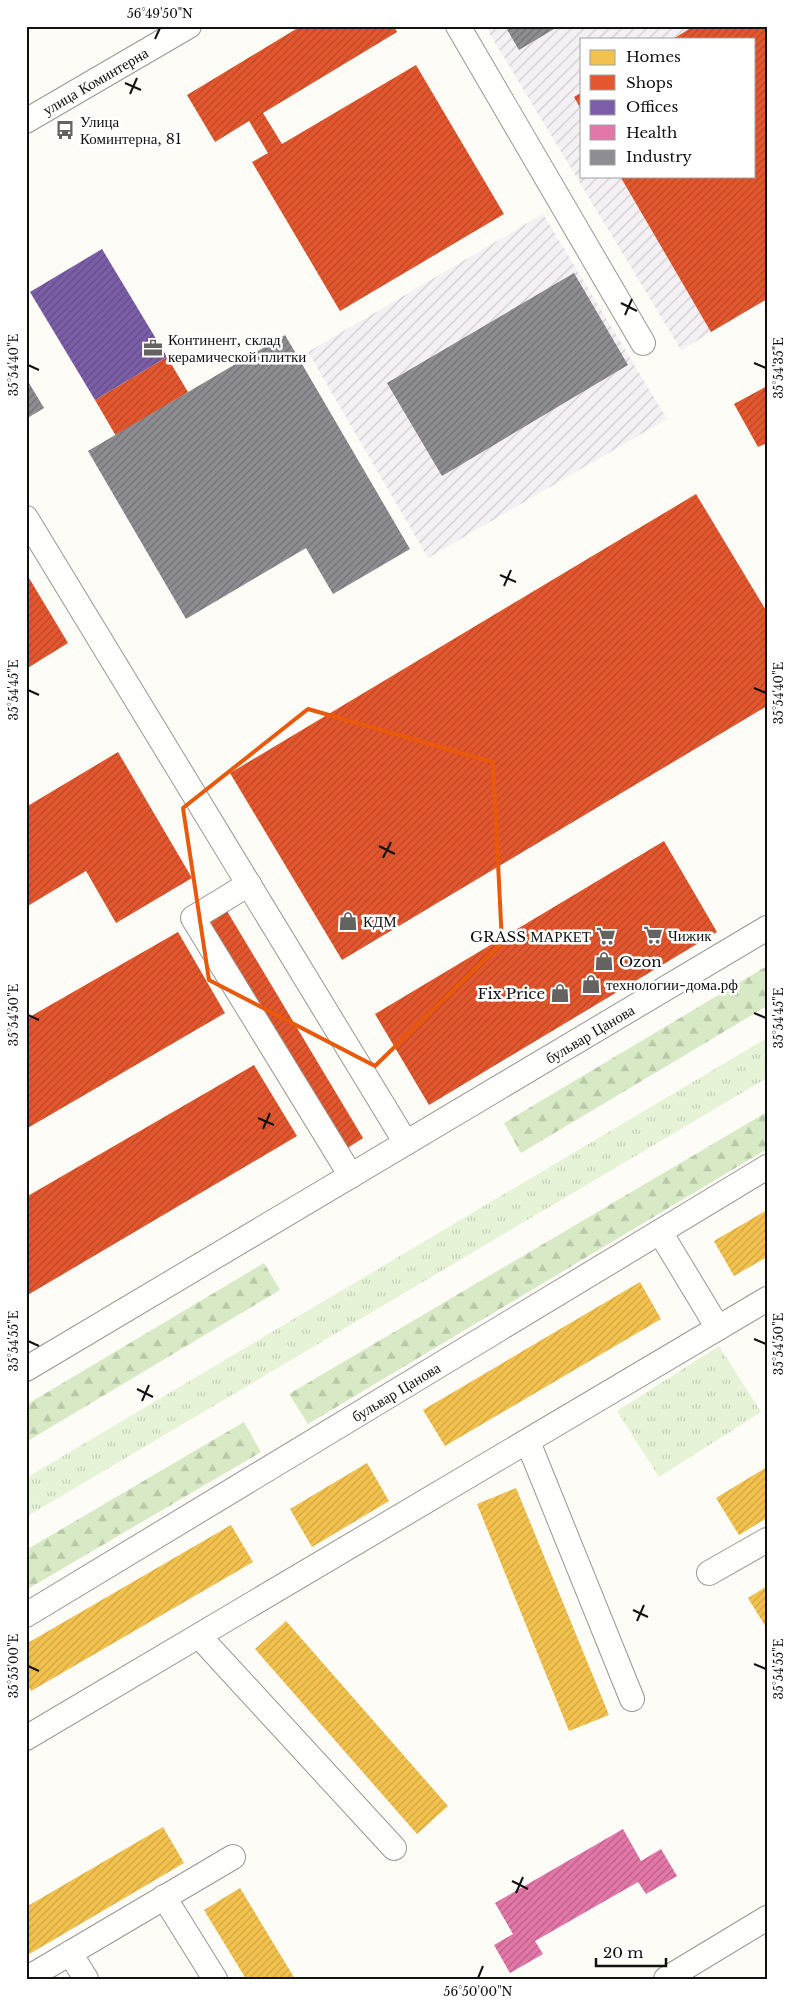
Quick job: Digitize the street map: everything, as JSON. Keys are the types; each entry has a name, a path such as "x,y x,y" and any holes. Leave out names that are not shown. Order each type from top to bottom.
{"street":[{"name":"улица Коминтерна","path":"26,121 189,26"},
{"path":"458,26 643,343"},
{"path":"26,518 406,1143"},
{"path":"249,884 193,918 351,1176"},
{"name":"бульвар Цанова","path":"26,1369 767,928"},
{"name":"бульвар Цанова","path":"26,1615 767,1167"},
{"path":"660,1232 718,1328"},
{"path":"26,1738 767,1299"},
{"path":"528,1442 632,1699"},
{"path":"709,1574 767,1540"},
{"path":"200,1636 394,1848"},
{"path":"26,1979 233,1857"},
{"path":"164,1898 214,1979"},
{"path":"666,1979 767,1918"},
{"path":"70,1953 86,1979"}],"highlighted area":[{"path":"308,709 493,762 502,943 375,1066 209,980 183,808"}],"shaded area":[{"path":"485,26 767,26 767,299 681,350"},
{"path":"543,214 667,419 428,558 308,352"}],"green space":[{"path":"767,966 767,1006 521,1153 504,1123"},
{"path":"767,1038 767,1078 26,1517 26,1478"},
{"path":"767,1112 767,1149 308,1424 289,1394"},
{"path":"264,1263 280,1290 26,1442 26,1405"},
{"path":"719,1346 761,1412 659,1477 617,1411"},
{"path":"244,1422 261,1452 26,1590 26,1550"}],"building: Homes":[{"path":"767,1210 767,1257 734,1276 714,1241"},
{"path":"640,1282 661,1319 445,1446 423,1410"},
{"path":"367,1463 389,1501 312,1547 290,1509"},
{"path":"767,1467 767,1518 739,1535 716,1498"},
{"path":"516,1488 609,1715 569,1731 477,1504"},
{"path":"231,1525 253,1562 31,1691 26,1682 26,1644"},
{"path":"767,1586 767,1629 748,1598"},
{"path":"286,1621 448,1806 417,1834 255,1649"},
{"path":"163,1827 184,1863 26,1956 26,1907"},
{"path":"240,1888 295,1979 246,1979 204,1910"}],"building: Shops":[{"path":"301,26 394,26 397,32 263,113 282,144 416,65 504,214 340,311 252,162 268,153 249,121 215,142 187,95"},
{"path":"694,26 767,26 767,299 711,332 621,178 756,178 756,38 675,38"},
{"path":"580,93 580,108 574,97"},
{"path":"167,357 188,392 116,436 95,400"},
{"path":"767,386 767,443 758,447 734,404"},
{"path":"696,494 767,612 767,706 342,960 230,773"},
{"path":"26,573 68,643 26,669"},
{"path":"118,752 192,878 116,923 86,871 26,907 26,807"},
{"path":"664,841 717,932 429,1105 375,1014"},
{"path":"227,911 363,1138 343,1151 207,923"},
{"path":"178,932 225,1013 26,1129 26,1019"},
{"path":"254,1065 297,1136 26,1296 26,1197"}],"building: Offices":[{"path":"102,249 167,357 95,400 30,292"}],"building: Health":[{"path":"623,1829 641,1861 661,1849 677,1876 646,1894 638,1882 535,1941 543,1954 510,1973 494,1945 513,1934 495,1903"}],"building: Industry":[{"path":"505,26 559,26 519,50"},
{"path":"574,273 628,365 442,476 387,383"},
{"path":"285,335 410,549 333,594 306,548 186,619 88,451"},
{"path":"26,378 44,408 26,419"}],"place":[{"name":"Улица Коминтерна, 81","path":"65,130"},
{"name":"Континент, склад керамической плитки","path":"153,348"},
{"name":"КДМ","path":"348,921"},
{"name":"Чижик","path":"653,935"},
{"name":"GRASS МАРКЕТ","path":"606,936"},
{"name":"Ozon","path":"604,961"},
{"name":"технологии-дома.рф","path":"591,984"},
{"name":"Fix Price","path":"560,993"}]}
